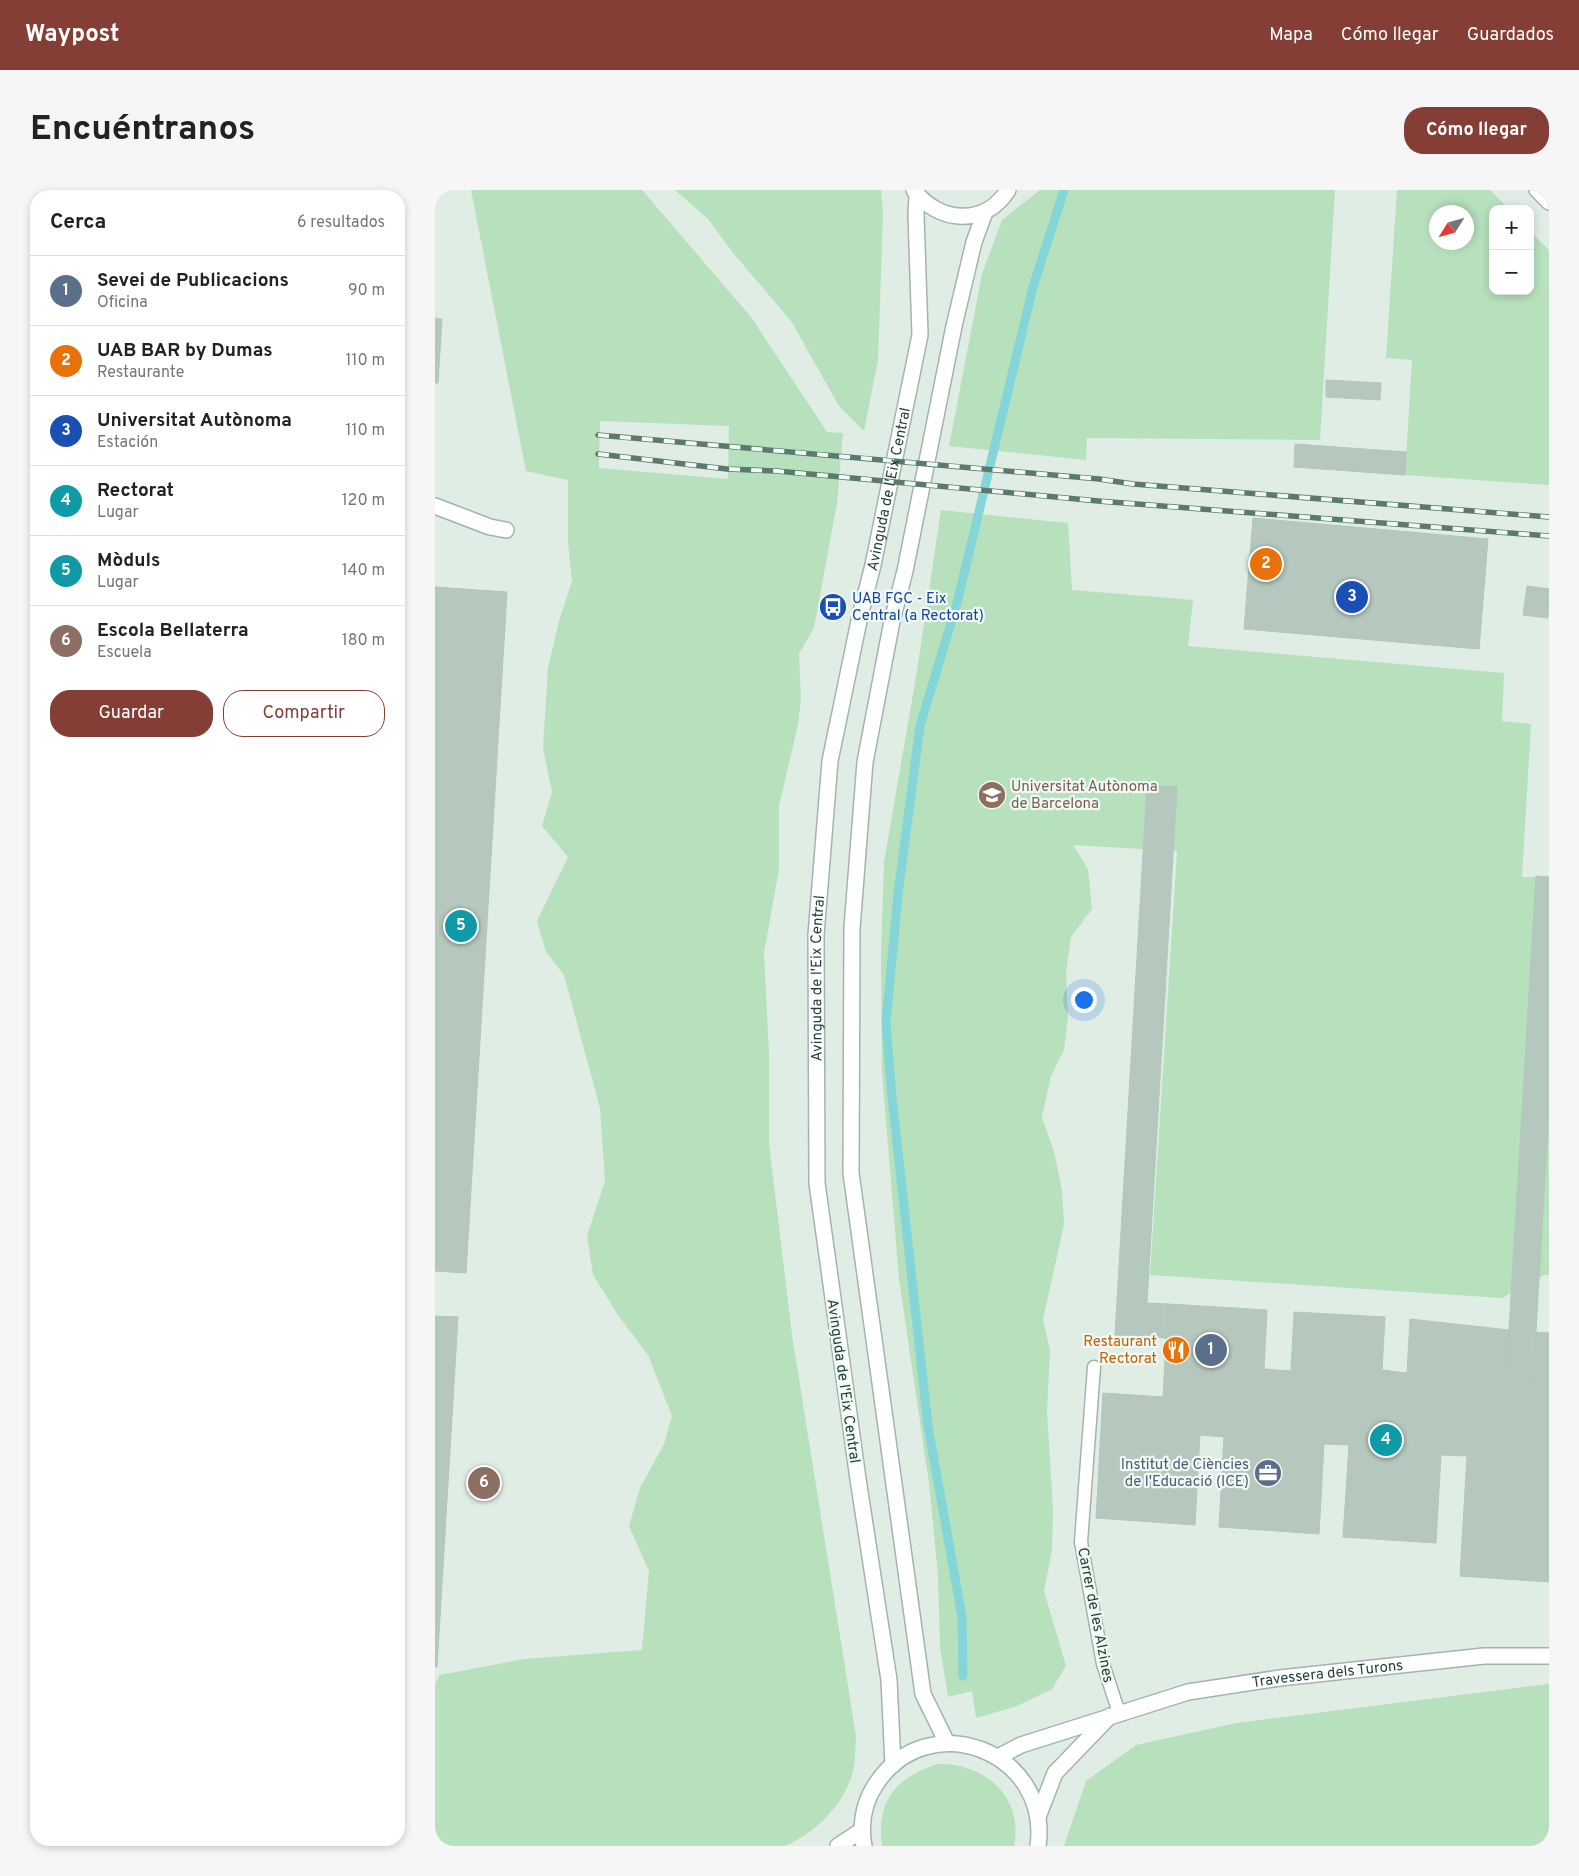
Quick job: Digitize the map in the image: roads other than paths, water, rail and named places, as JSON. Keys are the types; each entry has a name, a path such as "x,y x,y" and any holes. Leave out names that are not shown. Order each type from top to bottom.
{"street":[{"path":"915,192 934,210 948,215 971,216 985,212 997,204 1008,190"},
{"path":"1537,190 1549,202"},
{"name":"Avinguda de l'Eix Central","path":"893,1764 889,1680 858,1479 817,1182 816,935 830,761 860,616 873,565 919,335 915,192"},
{"path":"947,1743 923,1694 851,1173 852,928 865,762 892,621 905,571 954,326 974,242 985,212"},
{"path":"435,506 490,527 506,530"},
{"name":"Travessera dels Turons","path":"998,1757 1021,1745 1188,1692 1279,1678 1484,1656 1549,1656"},
{"name":"Travessera dels Turons","path":"1038,1817 1055,1773 1115,1714"},
{"path":"864,1846 862,1830 866,1805 873,1790 893,1764 918,1749 947,1743 973,1746 998,1757 1012,1768 1024,1783 1033,1799 1038,1817 1038,1846"},
{"path":"838,1846 862,1830"}],"lane":[{"name":"Carrer de les Alzines","path":"1094,1367 1081,1542 1103,1664 1115,1714"}],"waterway":[{"path":"963,1676 962,1617 928,1426 892,1097 886,1023 898,894 920,726 957,603 1033,287 1064,190"}],"railway":[{"path":"598,435 1099,479 1133,484 1549,517"},
{"path":"598,454 727,469 777,471 1098,501 1549,536"}],"place":[{"name":"UAB BAR by Dumas","path":"1266,564"},
{"name":"Universitat Autònoma","path":"1352,597"},
{"name":"UAB FGC - Eix Central (a Rectorat)","path":"833,607"},
{"name":"Universitat Autònoma de Barcelona","path":"992,795"},
{"name":"Mòduls","path":"461,926"},
{"name":"Restaurant Rectorat","path":"1176,1350"},
{"name":"Sevei de Publicacions","path":"1211,1350"},
{"name":"Rectorat","path":"1386,1440"},
{"name":"Institut de Ciències de l'Educació (ICE)","path":"1268,1473"},
{"name":"Escola Bellaterra","path":"484,1483"}]}
